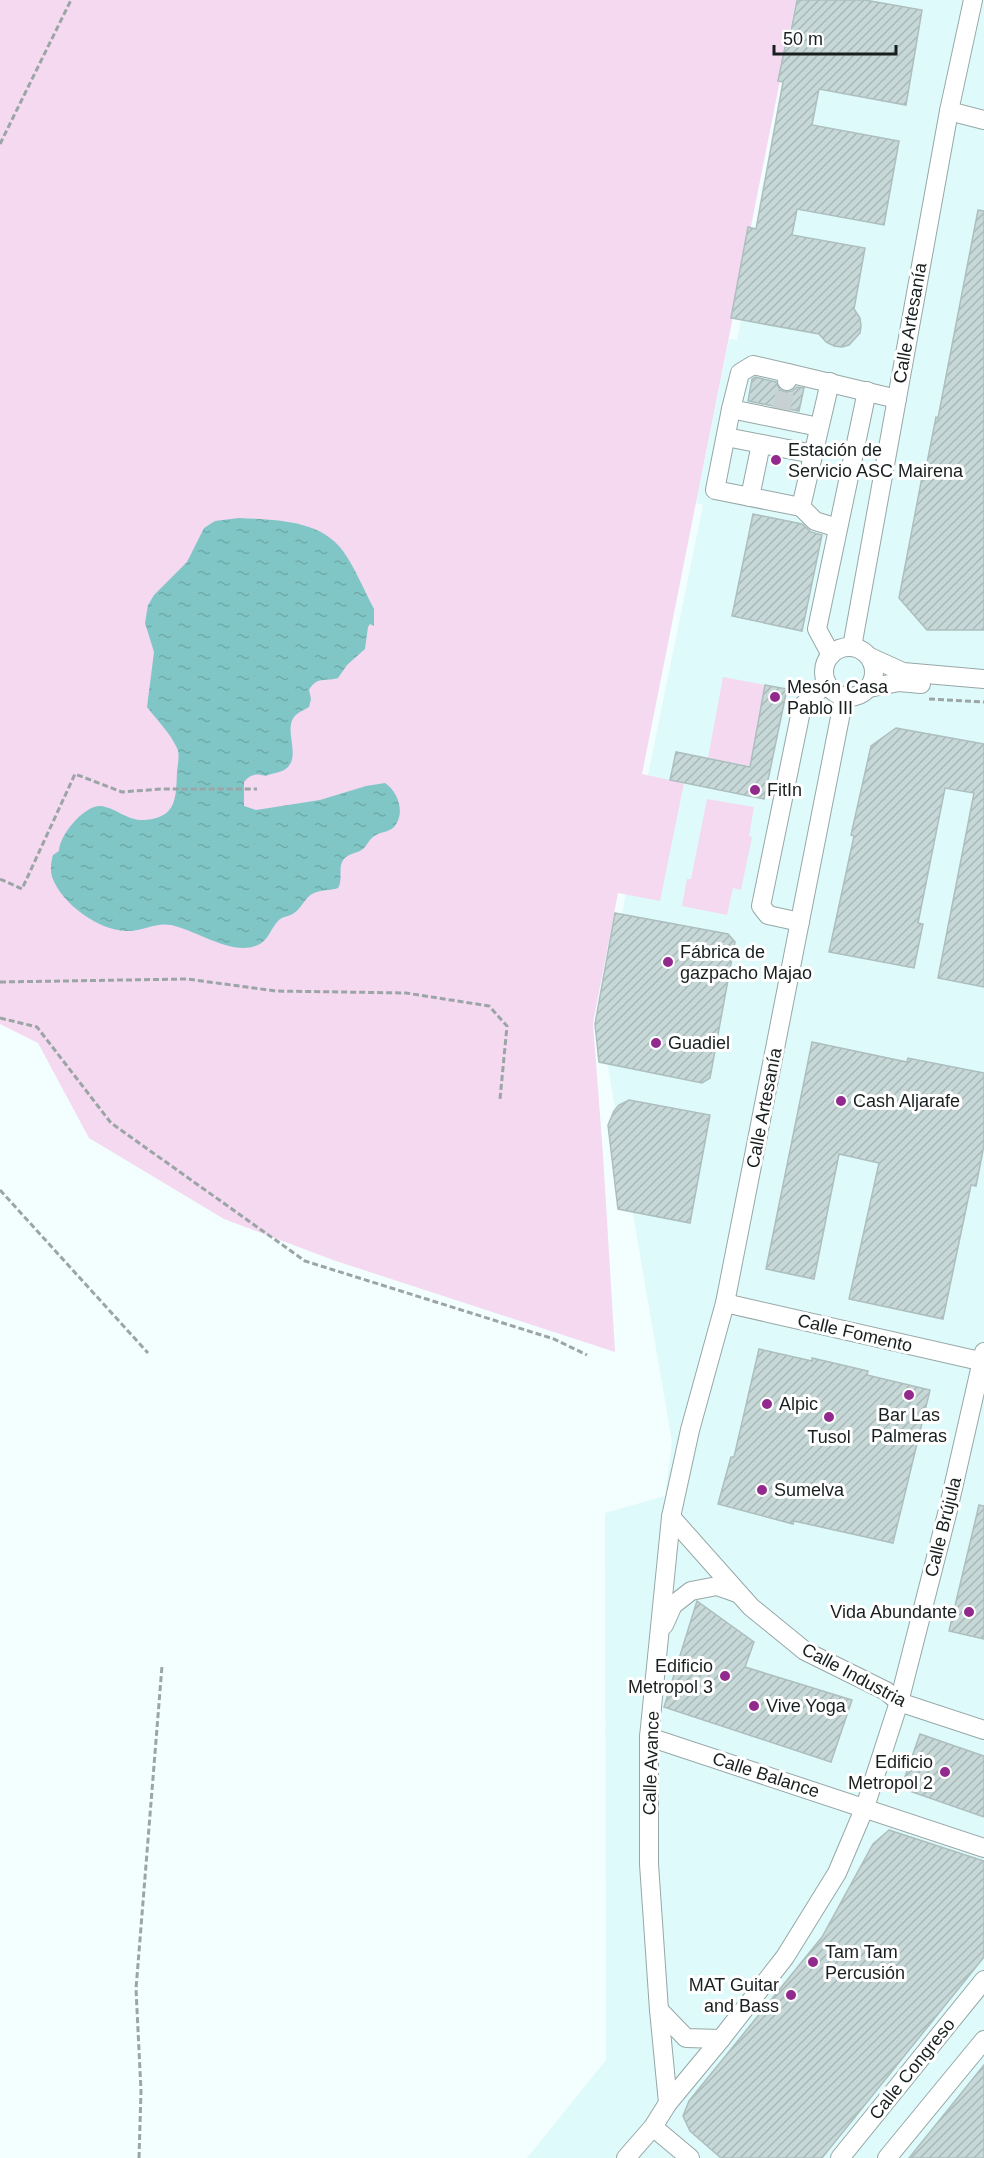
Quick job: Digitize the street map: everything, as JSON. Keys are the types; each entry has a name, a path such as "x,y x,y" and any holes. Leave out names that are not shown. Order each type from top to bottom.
{"street":[{"name":"Calle Artesanía","path":"852,647 949,111 973,0"},
{"path":"949,111 984,120"},
{"path":"838,528 815,521 801,507 715,490 740,373 753,365 787,377 830,382 897,399"},
{"path":"801,507 830,382"},
{"path":"831,655 818,629 867,391"},
{"path":"731,409 780,414 819,427"},
{"path":"726,437 813,454"},
{"path":"750,497 761,444"},
{"path":"984,680 903,672 852,647 843,648 831,655 824,672 827,683 836,694 844,697 858,696 869,688 899,682 984,688"},
{"path":"869,688 875,673 870,657"},
{"path":"800,922 768,915 761,906 802,706 827,683"},
{"name":"Calle Artesanía","path":"671,1517 690,1430 725,1303 844,697"},
{"name":"Calle Fomento","path":"725,1303 983,1359"},
{"name":"Calle Brújula","path":"899,1702 948,1510 983,1359"},
{"name":"Calle Industria","path":"671,1517 751,1607 805,1651 886,1691 899,1702 984,1730"},
{"name":"Calle Avance","path":"668,2103 658,2010 650,1864 650,1737 671,1517"},
{"path":"659,1636 673,1605 691,1591 717,1586 739,1594"},
{"path":"626,2158 653,2127 668,2103 722,2039 791,1947 837,1873 865,1808 899,1702"},
{"name":"Calle Balance","path":"650,1737 984,1848"},
{"name":"Calle Congreso","path":"840,2158 984,1980"},
{"path":"658,2010 686,2038 722,2039"},
{"name":"Calle Congreso","path":"887,2158 984,2040"},
{"path":"653,2127 690,2158"}],"path":[{"path":"0,144 71,0"},
{"path":"0,879 22,889 75,774 122,792 161,789 257,789"},
{"path":"0,982 187,979 276,991 406,993 489,1006 507,1026 500,1100"},
{"path":"0,1018 37,1027 111,1123 305,1261 554,1339 587,1355"},
{"path":"0,1190 148,1353"},
{"path":"139,2158 141,2091 136,1989 162,1666"}],"shaded area":[{"path":"0,0 796,0 642,774 684,783 660,901 618,893 593,1023 615,1352 336,1261 224,1219 89,1138 38,1043 0,1024"},
{"path":"806,0 984,0 984,2158 527,2158 606,2060 605,1513 665,1496 672,1442 601,1026 648,775 703,505 696,503 729,339 737,340"},
{"path":"723,677 765,685 750,766 708,758"},
{"path":"707,799 754,807 749,836 752,837 741,890 733,888 727,915 682,906 687,879 691,879"}],"water":[{"path":"239,518 296,523 333,540 343,551 374,609 374,626 370,624 368,627 365,649 347,665 338,678 315,683 309,690 311,699 309,707 299,712 291,722 293,756 288,767 283,771 266,776 254,775 247,779 244,782 244,806 256,810 320,800 366,786 385,783 397,798 399,817 393,828 376,835 363,849 343,860 338,888 312,894 296,911 280,919 258,945 237,948 165,924 137,930 115,930 82,914 64,897 52,877 53,855 59,851 67,830 80,816 93,807 106,807 138,820 155,818 169,811 175,798 178,750 147,707 154,652 145,623 148,605 154,595 187,562 204,528 215,521"}],"building":[{"path":"797,0 865,0 922,10 906,105 819,89 812,125 899,141 884,225 797,209 792,235 865,248 854,309 860,318 860,333 849,345 842,347 826,342 819,334 731,318 748,227 756,229 783,82 778,81 785,47 788,47"},
{"path":"978,210 984,211 984,630 927,630 899,598 922,477 924,478 936,417 938,418"},
{"path":"755,377 776,382 780,390 785,392 797,387 804,388 799,411 748,401 752,379"},
{"path":"753,514 802,524 811,532 822,535 802,631 732,616"},
{"path":"765,685 787,689 764,799 670,780 676,752 750,767"},
{"path":"896,728 984,744 984,987 938,978 974,793 945,788 918,923 923,924 914,968 829,952 854,836 851,835 871,746"},
{"path":"615,913 728,934 735,942 710,1078 702,1083 599,1062 595,1024"},
{"path":"812,1042 907,1062 908,1058 984,1073 984,1145 976,1186 971,1185 943,1319 849,1299 879,1163 839,1154 814,1279 766,1269"},
{"path":"629,1100 710,1115 690,1223 618,1209 608,1125 619,1105"},
{"path":"759,1349 868,1371 867,1375 930,1390 893,1543 794,1521 793,1524 718,1504 731,1457 734,1457"},
{"path":"979,1505 984,1506 984,1639 949,1631"},
{"name":"Edificio Metropol 3","path":"697,1601 754,1642 745,1667 852,1700 831,1762 664,1707"},
{"name":"Edificio Metropol 2","path":"920,1734 984,1756 984,1817 901,1788"},
{"path":"889,1830 984,1861 984,1957 822,2158 721,2158 690,2131 683,2116 689,2101 822,1937 873,1844"},
{"path":"984,2065 984,2158 909,2158"}],"tunnel":[{"path":"781,410 787,381"}],"place":[{"name":"Estación de Servicio ASC Mairena","path":"776,460"},
{"name":"Mesón Casa Pablo III","path":"775,697"},
{"name":"FitIn","path":"755,790"},
{"name":"Fábrica de gazpacho Majao","path":"668,962"},
{"name":"Guadiel","path":"656,1043"},
{"name":"Cash Aljarafe","path":"841,1101"},
{"name":"Bar Las Palmeras","path":"909,1395"},
{"name":"Alpic","path":"767,1404"},
{"name":"Tusol","path":"829,1417"},
{"name":"Sumelva","path":"762,1490"},
{"name":"Vida Abundante","path":"969,1612"},
{"name":"Edificio Metropol 3","path":"725,1676"},
{"name":"Vive Yoga","path":"754,1706"},
{"name":"Edificio Metropol 2","path":"945,1772"},
{"name":"Tam Tam Percusión","path":"813,1962"},
{"name":"MAT Guitar and Bass","path":"791,1995"}]}
